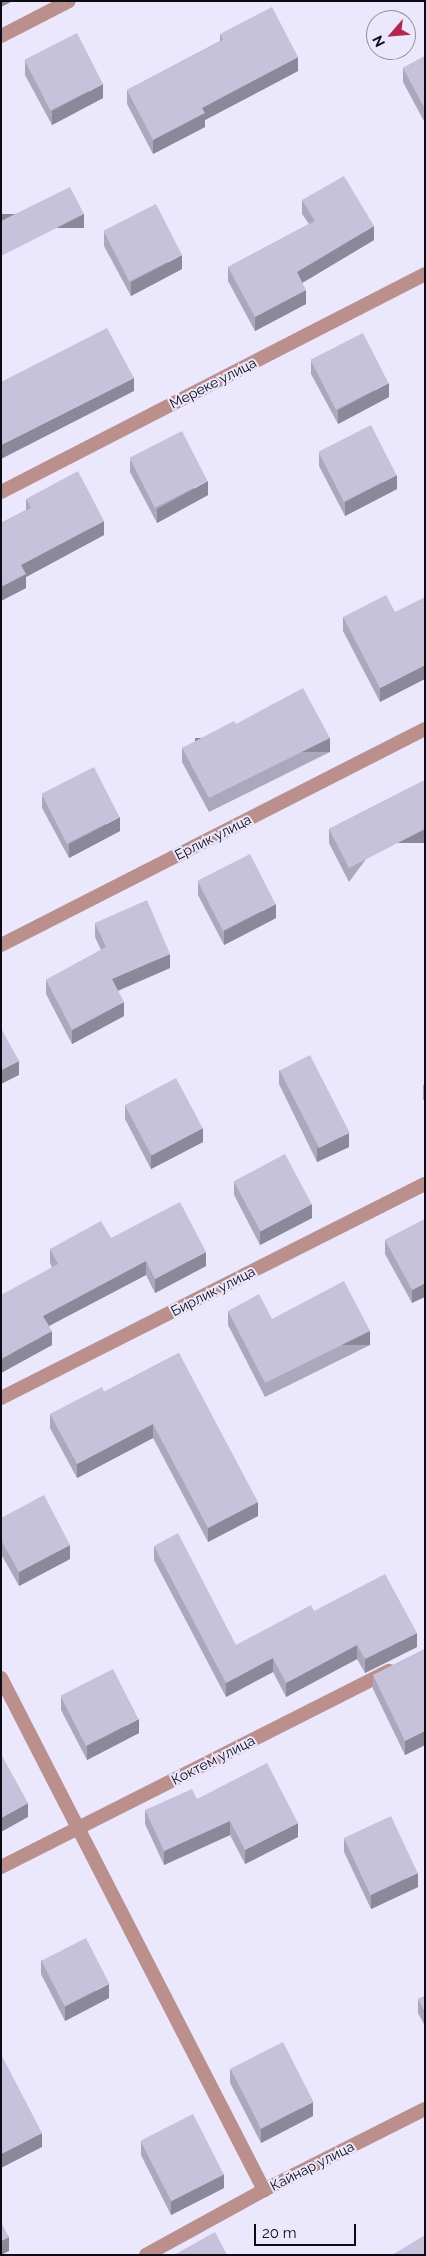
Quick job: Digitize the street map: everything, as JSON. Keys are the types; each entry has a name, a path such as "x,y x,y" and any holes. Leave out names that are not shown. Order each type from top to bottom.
{"street":[{"path":"1,36 69,1"},
{"name":"Мереке улица","path":"1,492 425,274"},
{"name":"Ерлик улица","path":"1,945 425,729"},
{"name":"Бирлик улица","path":"1,1398 425,1184"},
{"name":"Коктем улица","path":"1,1867 398,1666"},
{"path":"1,1678 264,2190"},
{"name":"Кайнар улица","path":"146,2255 264,2190 425,2109"}],"building":[{"path":"272,7 298,57 202,108 205,113 153,140 127,90 223,40 220,34"},
{"path":"77,33 103,84 50,111 24,60"},
{"path":"425,56 425,109 403,68"},
{"path":"344,176 374,226 297,272 306,290 255,317 228,267 315,221 302,200"},
{"path":"70,187 84,214 1,256 1,221"},
{"path":"156,204 182,255 129,282 103,231"},
{"path":"107,328 134,378 1,445 1,382"},
{"path":"363,333 388,383 336,410 310,360"},
{"path":"371,425 396,475 344,502 318,452"},
{"path":"182,431 207,481 155,508 129,458"},
{"path":"78,471 104,521 21,565 26,574 1,587 1,523 31,508 26,499"},
{"path":"386,595 395,612 425,597 425,665 380,688 343,617"},
{"path":"303,688 330,738 209,798 182,748 234,721 236,724"},
{"path":"94,767 119,817 67,844 41,794"},
{"path":"425,780 425,829 349,868 329,829"},
{"path":"250,854 275,904 223,931 197,881"},
{"path":"147,900 170,954 112,979 124,1002 72,1030 46,980 106,947 95,923"},
{"path":"1,1028 19,1061 1,1070"},
{"path":"310,1055 349,1133 319,1148 280,1070"},
{"path":"176,1078 203,1128 152,1156 125,1105"},
{"path":"285,1154 312,1204 261,1232 234,1181"},
{"path":"180,1202 206,1252 155,1279 146,1261 43,1316 52,1331 1,1359 1,1295 58,1264 50,1249 101,1221 111,1238"},
{"path":"425,1219 425,1283 412,1290 385,1240"},
{"path":"344,1281 370,1331 265,1383 228,1311 259,1294 272,1319"},
{"path":"179,1353 258,1502 208,1528 153,1424 77,1464 50,1414 102,1387 104,1392"},
{"path":"44,1495 70,1545 19,1572 1,1540 1,1518"},
{"path":"178,1533 236,1645 311,1605 314,1611 385,1574 417,1633 365,1659 357,1645 286,1683 273,1658 226,1683 154,1546"},
{"path":"425,1649 425,1731 405,1741 373,1675"},
{"path":"113,1669 138,1719 86,1746 60,1696"},
{"path":"1,1754 28,1803 1,1818"},
{"path":"267,1763 298,1823 245,1850 230,1821 164,1851 145,1810 192,1789 197,1799"},
{"path":"391,1816 418,1873 370,1895 344,1838"},
{"path":"86,1938 109,1983 65,2006 41,1961"},
{"path":"425,1996 425,2012 418,1999"},
{"path":"283,2042 313,2102 261,2128 230,2069"},
{"path":"1,2054 42,2133 1,2154"},
{"path":"193,2114 224,2175 171,2201 140,2141"},
{"path":"1,2222 9,2237 1,2241"},
{"path":"215,2232 227,2255 174,2255"},
{"path":"425,2235 425,2255 392,2255"}]}
